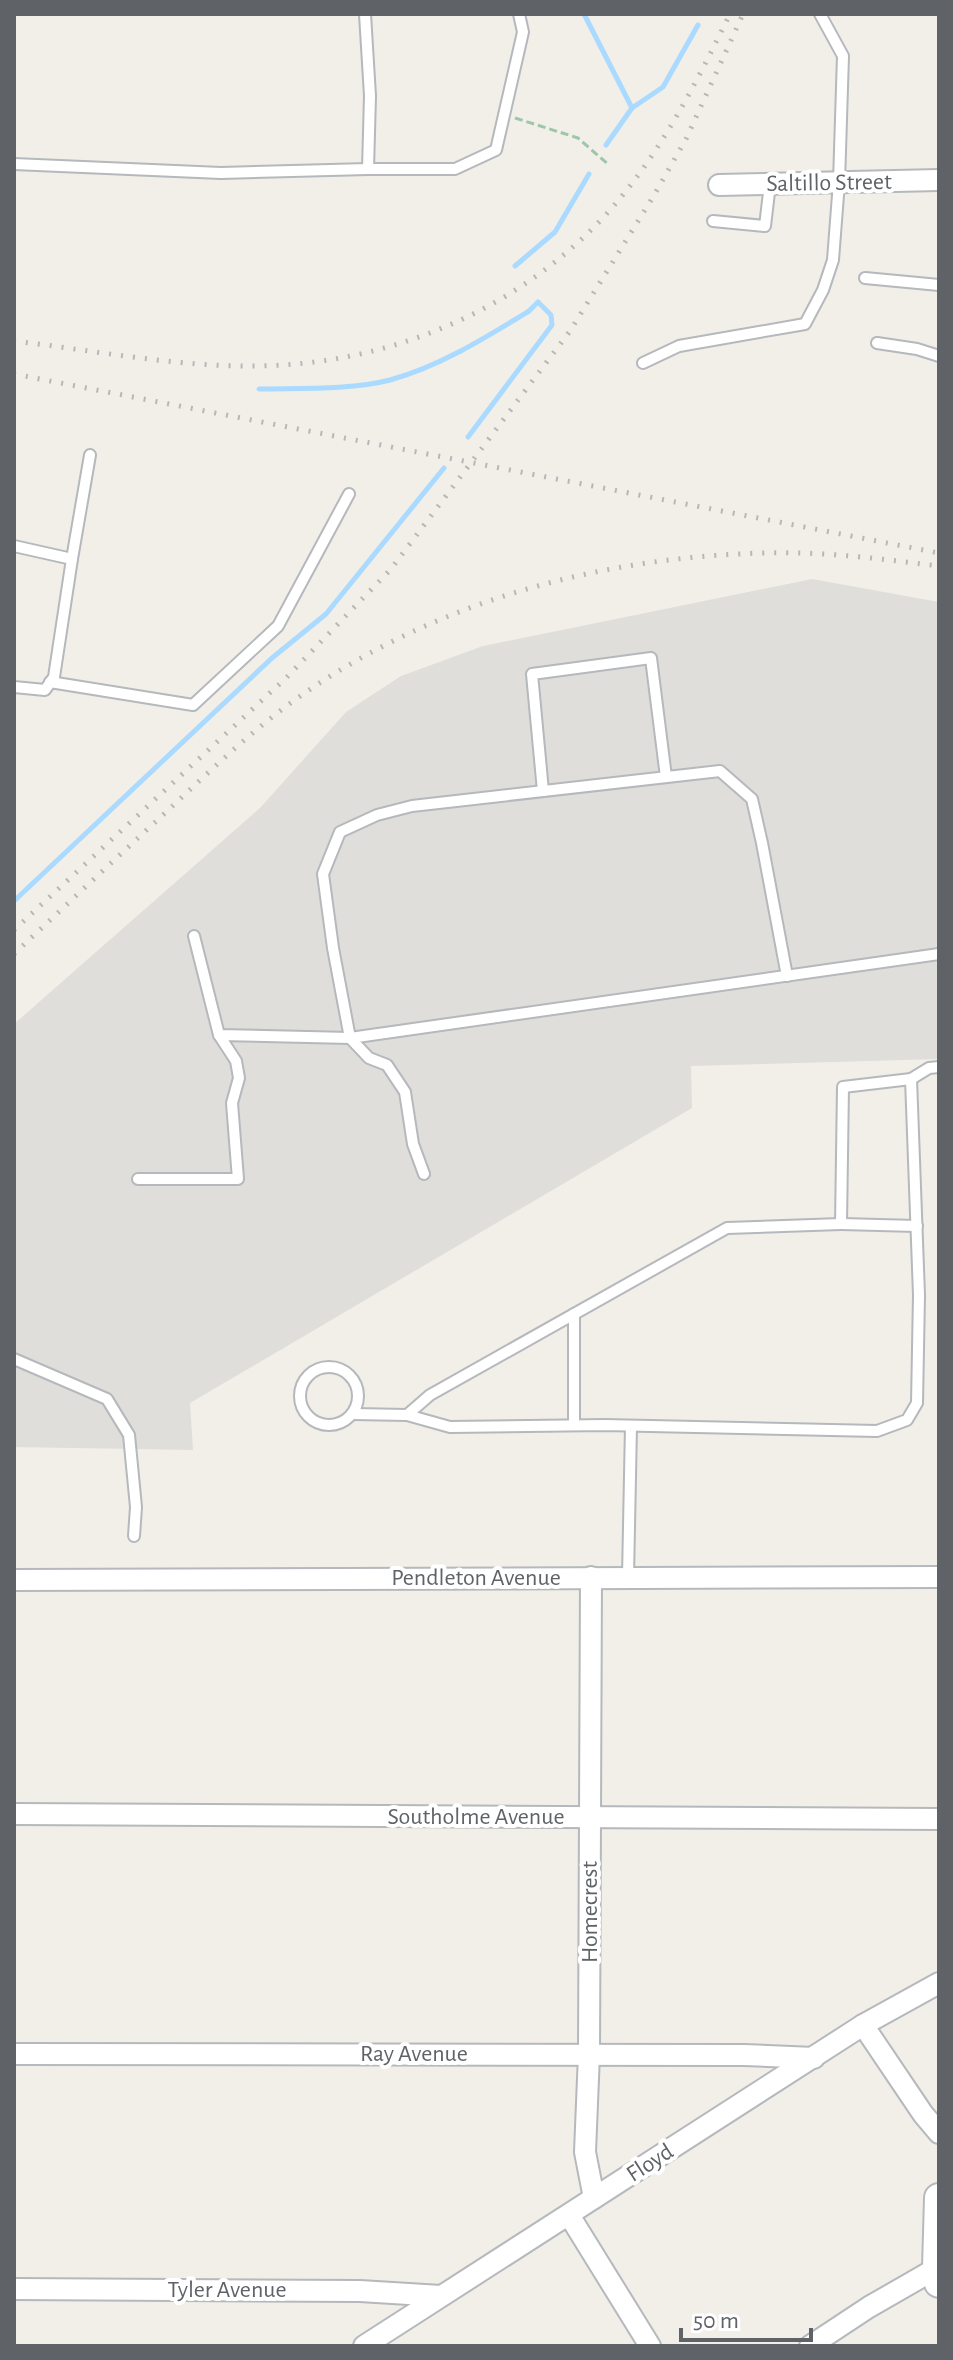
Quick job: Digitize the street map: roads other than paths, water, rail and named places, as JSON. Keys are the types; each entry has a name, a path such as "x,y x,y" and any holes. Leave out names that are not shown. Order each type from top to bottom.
{"main road":[{"path":"938,2276 939,2198"}],"street":[{"name":"Saltillo Street","path":"719,185 939,180"},
{"name":"Homecrest","path":"591,1577 589,2054 585,2152 594,2198"},
{"name":"Pendleton Avenue","path":"14,1580 939,1577"},
{"name":"Southolme Avenue","path":"14,1814 939,1819"},
{"name":"Floyd","path":"364,2346 863,2025 939,1983"},
{"path":"863,2025 939,2133"},
{"name":"Ray Avenue","path":"14,2054 589,2054 814,2058"},
{"path":"569,2215 650,2346"},
{"path":"810,2346 869,2307 938,2276"},
{"name":"Tyler Avenue","path":"14,2289 360,2291 441,2296"}],"lane":[{"path":"365,14 370,96 368,169"},
{"path":"14,164 221,173 455,169 496,150 523,32 519,14"},
{"path":"643,363 679,346 805,324 823,290 833,260 843,56 820,14"},
{"path":"713,221 765,226 770,184"},
{"path":"865,278 939,285"},
{"path":"877,343 939,356"},
{"path":"14,687 45,690 54,677 90,455"},
{"path":"50,682 193,705 278,626 349,494"},
{"path":"14,546 72,559"},
{"path":"543,791 532,674 651,658 666,777"},
{"path":"424,1174 413,1144 405,1092 398,1079 387,1065 369,1058 350,1038 323,874 340,832 377,815 412,806 720,771 752,799 787,976"},
{"path":"138,1179 238,1179 232,1103 239,1078 236,1061 219,1035 194,936"},
{"path":"219,1035 350,1038 939,954"},
{"path":"841,1224 843,1087 911,1079 929,1068 939,1067"},
{"path":"353,1414 359,1396 357,1387 346,1372 338,1368 319,1369 304,1380 300,1390 303,1409 309,1418 327,1426 346,1421 353,1414 407,1415 450,1427 574,1425 877,1431 907,1420 917,1403 919,1295 911,1079"},
{"path":"407,1415 430,1395 727,1228 841,1224 917,1226"},
{"path":"574,1314 574,1425"},
{"path":"14,1359 107,1399 129,1435 136,1507 134,1536"},
{"path":"628,1577 631,1426"}],"waterway":[{"path":"584,14 632,108"},
{"path":"606,145 632,108 663,87 698,25"},
{"path":"515,266 555,232 589,174"},
{"path":"259,389 342,387 390,380 462,350 529,311 538,302 551,315 552,325 468,437"},
{"path":"14,901 272,658 326,614 444,468"}],"railway":[{"path":"14,341 165,361 255,366 307,363 358,354 409,341 457,322 547,268 586,235 622,196 668,131 730,14"},
{"path":"14,930 286,678 391,569 570,331 686,139 743,14"},
{"path":"14,374 939,553"},
{"path":"14,954 254,732 312,688 416,630 528,589 645,563 704,556 808,553 939,566"}]}
